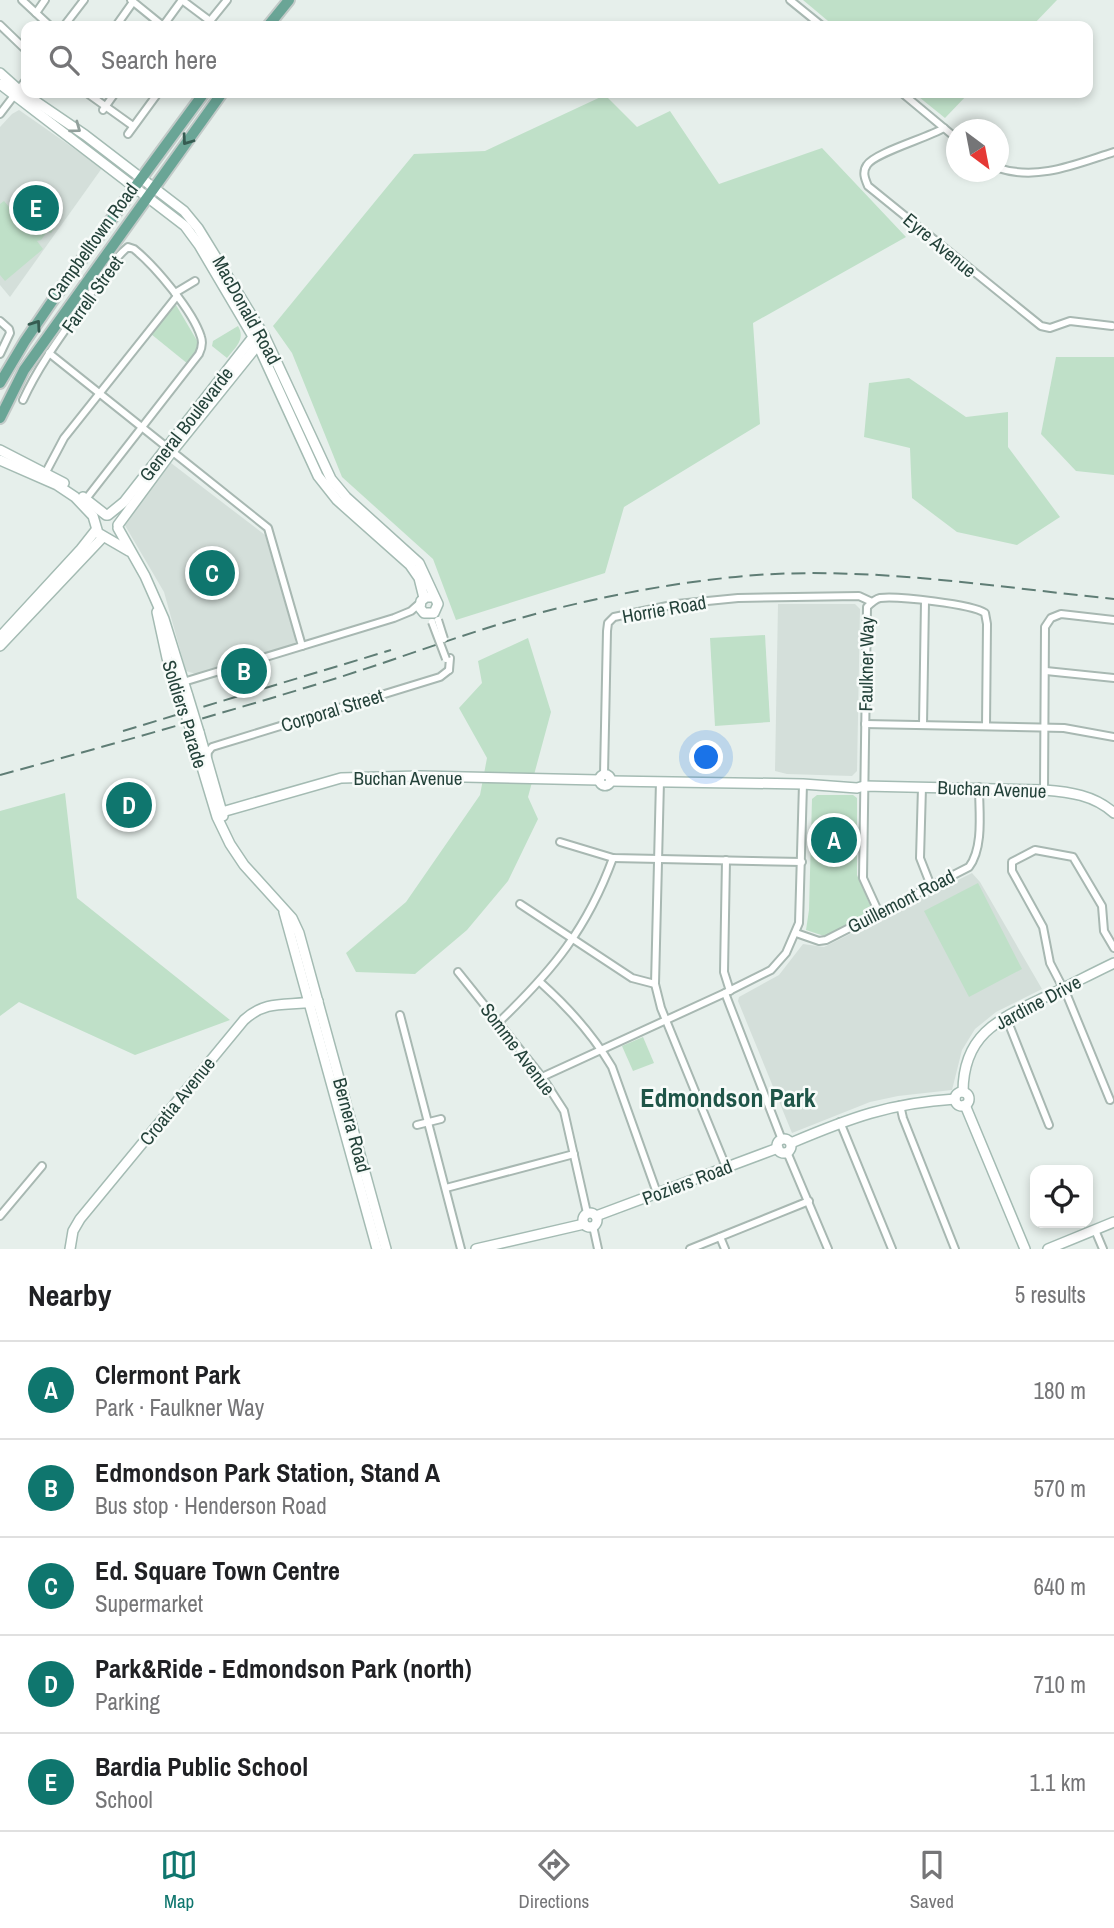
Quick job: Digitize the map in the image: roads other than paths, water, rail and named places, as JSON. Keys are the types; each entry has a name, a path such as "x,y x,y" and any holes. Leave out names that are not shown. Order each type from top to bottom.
{"main road":[{"path":"272,21 289,0"},
{"name":"Campbelltown Road","path":"0,383 37,323 200,98"},
{"name":"Campbelltown Road","path":"0,418 23,370 218,98"}],"street":[{"path":"22,0 45,21"},
{"path":"36,13 45,0"},
{"path":"68,21 83,0"},
{"path":"167,21 182,0 205,21"},
{"path":"210,21 227,0"},
{"path":"790,0 816,21"},
{"path":"119,21 132,1 157,21"},
{"path":"0,25 21,45"},
{"name":"MacDonald Road","path":"0,73 17,93"},
{"name":"MacDonald Road","path":"0,84 21,96"},
{"path":"0,114 21,87"},
{"name":"MacDonald Road","path":"24,98 150,192 192,234 259,337 322,474 419,563 426,575 426,599"},
{"path":"93,98 133,126"},
{"path":"104,108 111,98"},
{"path":"128,134 154,98"},
{"path":"908,98 944,128"},
{"name":"Eyre Avenue","path":"944,128 928,138 873,158 865,167 864,177 869,186 1041,326 1050,328 1070,321 1112,326"},
{"path":"1009,171 1045,172 1114,152"},
{"name":"Farrell Street","path":"23,400 38,368 97,285 128,247 138,251 176,295 200,334 202,346 200,354 86,499"},
{"path":"64,489 47,478 46,472 64,438 176,295 195,281"},
{"path":"0,321 10,333 0,354"},
{"path":"101,532 115,534 169,450 199,419 259,337"},
{"name":"General Boulevarde","path":"107,515 114,513 169,450 259,337"},
{"path":"49,353 270,531 302,646"},
{"path":"0,450 46,472 115,518 118,526"},
{"name":"Soldiers Parade","path":"0,460 64,489 83,504 101,532 130,552"},
{"path":"0,646 101,532 100,517 107,515"},
{"name":"Soldiers Parade","path":"118,526 164,619 184,697 222,812 224,828"},
{"path":"0,638 101,532"},
{"name":"Horrie Road","path":"605,778 607,631 608,623 614,617 677,604 738,598 859,596 872,602"},
{"name":"Faulkner Way","path":"879,913 863,878 867,607 872,602 879,598 925,601 977,607 985,613 988,624 986,726"},
{"path":"180,683 394,618 411,611 426,599"},
{"path":"426,599 438,604 432,616"},
{"path":"426,599 420,608 432,616"},
{"path":"923,725 925,601"},
{"path":"1044,790 1045,627 1051,618 1061,614 1114,620"},
{"path":"394,618 432,616"},
{"name":"Corporal Street","path":"212,747 440,677 449,670 448,659 432,616"},
{"path":"0,638 2,640 25,619"},
{"path":"1045,671 1114,678"},
{"path":"865,724 1064,728 1114,737"},
{"path":"197,735 212,747 207,761"},
{"name":"Soldiers Parade","path":"197,735 217,817 238,857 294,923 313,1002"},
{"name":"Buchan Avenue","path":"222,812 341,778 475,777 831,785 858,783 864,786 1044,790 1069,792 1094,799 1114,813"},
{"path":"660,781 655,984 665,1020 726,1167"},
{"path":"542,1077 771,970 786,953 796,933 799,916 803,784"},
{"path":"922,787 920,858 923,871 932,886"},
{"name":"Guillemont Road","path":"796,933 819,941 826,940 969,867 975,858 979,787"},
{"path":"560,842 613,858 802,862"},
{"path":"1110,1100 1050,963 1043,928 1010,868 1014,860 1034,850 1073,857 1102,906 1104,931 1114,948"},
{"path":"499,1021 540,982 573,940 595,901 613,858"},
{"path":"726,860 724,972 727,992 784,1146 828,1249"},
{"path":"520,904 632,978 655,984"},
{"name":"Jardine Drive","path":"1025,1249 965,1105 969,1098 959,1096 964,1071 974,1045 989,1028 1114,963"},
{"name":"Somme Avenue","path":"458,972 542,1077 564,1111 592,1214"},
{"path":"540,982 565,1004 612,1067 657,1194"},
{"name":"Croatia Avenue","path":"70,1249 73,1231 80,1219 244,1020 267,1005 313,1002"},
{"name":"Bernera Road","path":"313,1002 377,1249"},
{"name":"Bernera Road","path":"313,1002 386,1249"},
{"path":"400,1015 461,1249"},
{"path":"1006,1017 1049,1125"},
{"name":"Poziers Road","path":"592,1214 657,1194 840,1122 900,1105 959,1096"},
{"path":"900,1105 955,1249"},
{"path":"417,1125 441,1119"},
{"path":"840,1122 892,1249"},
{"path":"446,1188 574,1154"},
{"path":"0,1216 42,1166"},
{"path":"690,1249 808,1201"},
{"path":"476,1249 597,1223 592,1214"},
{"path":"1048,1249 1114,1222"},
{"path":"589,1225 598,1249"},
{"path":"1095,1230 1103,1249"},
{"path":"720,1237 725,1249"}],"railway":[{"path":"0,775 295,691 513,620 585,602 678,584 774,574 822,573 920,578 1114,599"},
{"path":"123,731 391,650"}],"place":[{"name":"Bardia Public School","path":"36,208"},
{"name":"Ed. Square Town Centre","path":"212,573"},
{"name":"Edmondson Park Station, Stand A","path":"244,671"},
{"name":"Park&Ride - Edmondson Park (north)","path":"129,805"},
{"name":"Clermont Park","path":"834,840"}],"district":[{"name":"Edmondson Park","path":"728,1098"}]}
